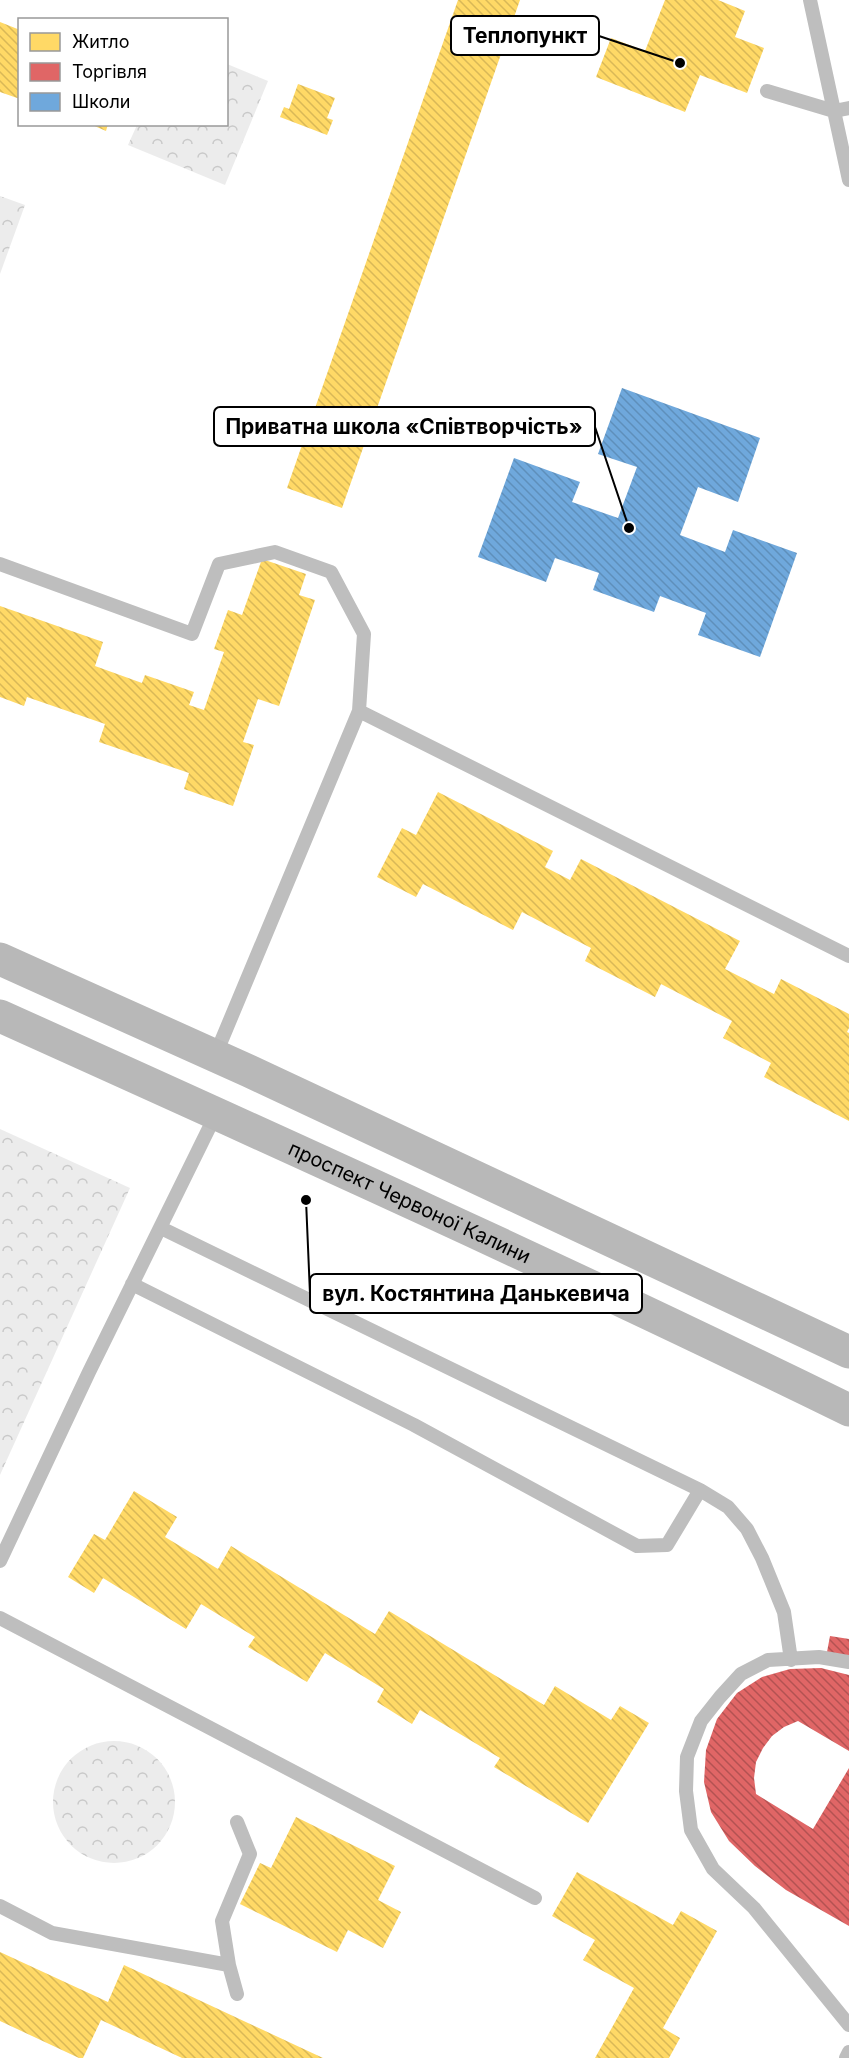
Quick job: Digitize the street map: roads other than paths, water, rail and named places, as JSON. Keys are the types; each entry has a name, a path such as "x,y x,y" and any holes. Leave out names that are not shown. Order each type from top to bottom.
{"main road":[{"path":"0,959 215,1056 849,1352"},
{"name":"проспект Червоної Калини","path":"0,1016 729,1351 849,1410"}],"lane":[{"path":"810,0 849,180"},
{"path":"767,91 834,111 849,108"},
{"path":"0,564 192,634 219,564 275,552 331,572 364,634 359,711 215,1056"},
{"path":"359,711 849,957"},
{"path":"0,1561 216,1114"},
{"path":"160,1228 700,1490 728,1507 747,1529 762,1558 784,1612 791,1660"},
{"path":"132,1284 414,1425 637,1546 667,1545 700,1490"},
{"path":"0,1618 535,1898"},
{"path":"849,1662 819,1657 768,1660 741,1674 701,1721 687,1757 686,1791 691,1830 713,1869 754,1908 849,2025"},
{"path":"237,1822 250,1854 222,1921 229,1965 237,1994"},
{"path":"0,1905 52,1933 229,1965"},
{"path":"846,2058 849,2052"}],"place":[{"name":"Теплопункт","path":"680,63"},
{"name":"Приватна школа «Співтворчість»","path":"629,528"},
{"name":"вул. Костянтина Данькевича","path":"306,1200"}]}
